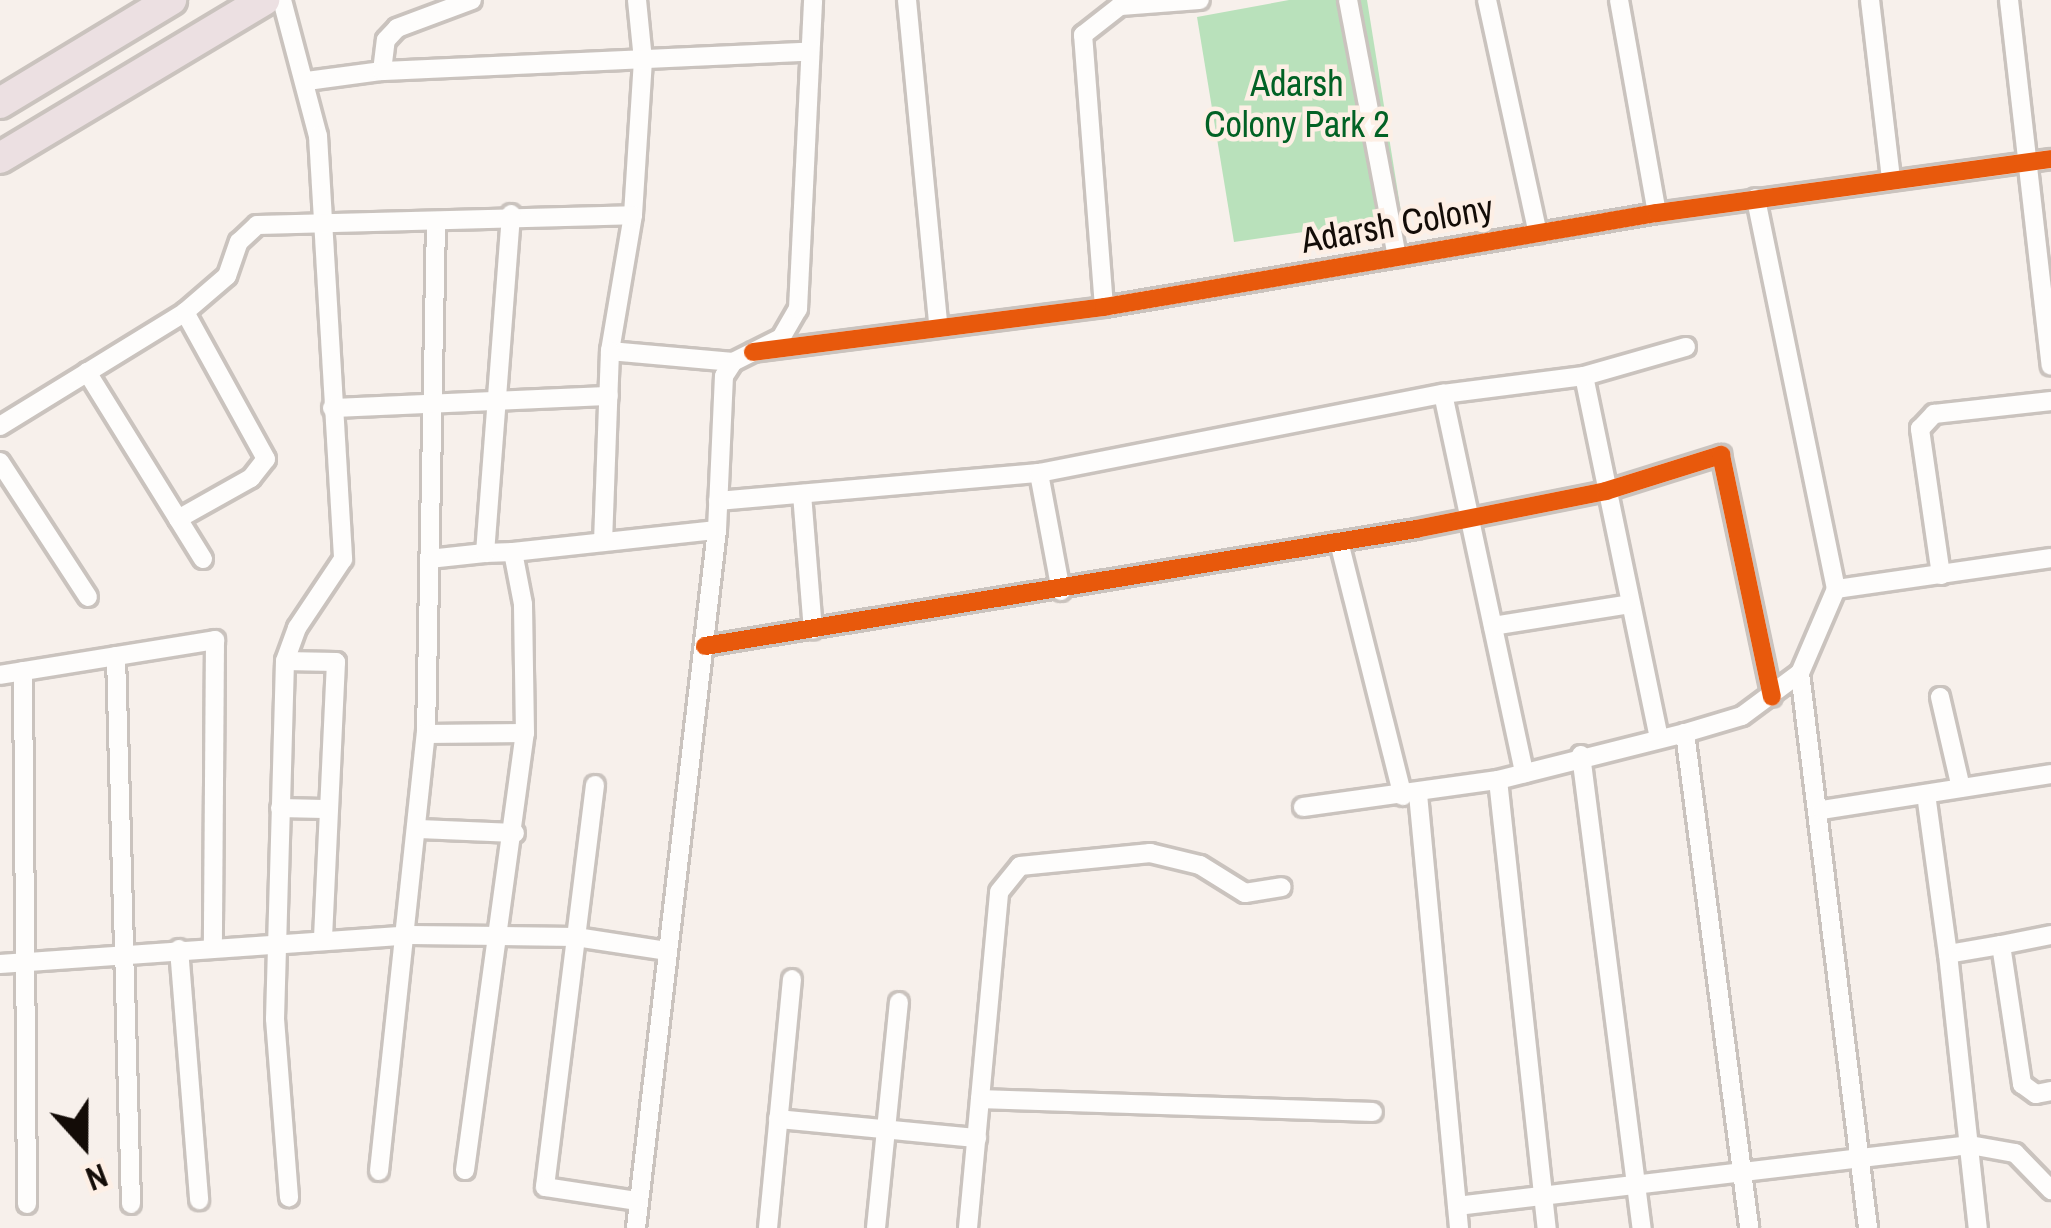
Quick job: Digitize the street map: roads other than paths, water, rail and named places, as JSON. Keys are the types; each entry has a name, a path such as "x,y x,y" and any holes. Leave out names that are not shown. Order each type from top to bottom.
{"highway":[{"path":"0,103 171,0"},
{"path":"0,158 264,0"}],"street":[{"path":"282,0 307,81 324,226 343,559 297,628 285,661 278,1101 289,1197"},
{"path":"382,71 386,40 397,28 472,0"},
{"path":"603,542 610,351 634,215 644,60 637,0"},
{"path":"636,1228 717,530 724,376 733,362 794,327 812,0"},
{"path":"907,0 938,323"},
{"path":"1104,307 1083,35 1120,6 1200,0"},
{"path":"1348,0 1397,257"},
{"path":"1487,0 1538,233"},
{"path":"1619,0 1657,213"},
{"path":"1870,0 1891,179"},
{"path":"2009,0 2051,366"},
{"path":"307,81 382,71 808,52"},
{"name":"Adarsh Colony","path":"753,352 938,323 1104,307 1657,213 2051,158"},
{"path":"1303,807 1498,780 1581,755 1685,733 1772,698 1800,673 1836,589 1756,199"},
{"path":"0,426 185,312 226,275 238,242 256,225 436,222 512,214 634,215"},
{"path":"485,553 512,214"},
{"path":"379,1171 410,935 426,734 436,222"},
{"path":"178,520 251,478 266,459 185,312"},
{"path":"718,501 1039,473 1443,394 1584,376 1686,347"},
{"path":"610,351 733,362"},
{"path":"87,372 203,559"},
{"path":"1584,376 1659,738"},
{"path":"1443,394 1524,772"},
{"path":"332,408 432,399 609,396"},
{"path":"1940,575 1920,429 1934,414 2051,401"},
{"path":"705,646 1340,542 1606,491 1721,455 1772,698"},
{"path":"0,462 88,597"},
{"path":"1039,473 1061,591"},
{"path":"802,494 813,630"},
{"path":"429,559 717,530"},
{"path":"1340,542 1411,795 1459,1228"},
{"path":"465,1170 502,934 525,733 523,604 513,552"},
{"path":"1836,589 2051,558"},
{"path":"1493,626 1630,604"},
{"path":"0,675 215,640 213,946"},
{"path":"116,656 120,955 131,1204"},
{"path":"285,661 336,662 324,808 323,938"},
{"path":"23,671 29,962 27,1204"},
{"path":"1800,673 1822,810 1868,1228"},
{"path":"1940,697 1961,788"},
{"path":"426,734 525,733"},
{"path":"1685,733 1749,1228"},
{"path":"1581,755 1642,1228"},
{"path":"1822,810 2051,774"},
{"path":"1498,780 1546,1228"},
{"path":"595,785 545,1186 637,1201"},
{"path":"1926,794 1978,1228"},
{"path":"280,808 324,808"},
{"path":"419,829 515,832"},
{"path":"968,1228 999,892 1020,866 1150,853 1200,865 1245,892 1282,887"},
{"path":"0,964 410,935 576,938 668,951"},
{"path":"1948,954 2051,935"},
{"path":"2001,945 2022,1084 2036,1094 2051,1091"},
{"path":"179,949 200,1200"},
{"path":"768,1228 792,979"},
{"path":"876,1228 899,1002"},
{"path":"980,1099 1373,1112"},
{"path":"778,1119 977,1138"},
{"path":"1457,1206 1860,1154 1970,1145 2015,1153 2051,1190"}],"park label":[{"name":"Adarsh Colony Park 2","path":"1297,104"}]}
